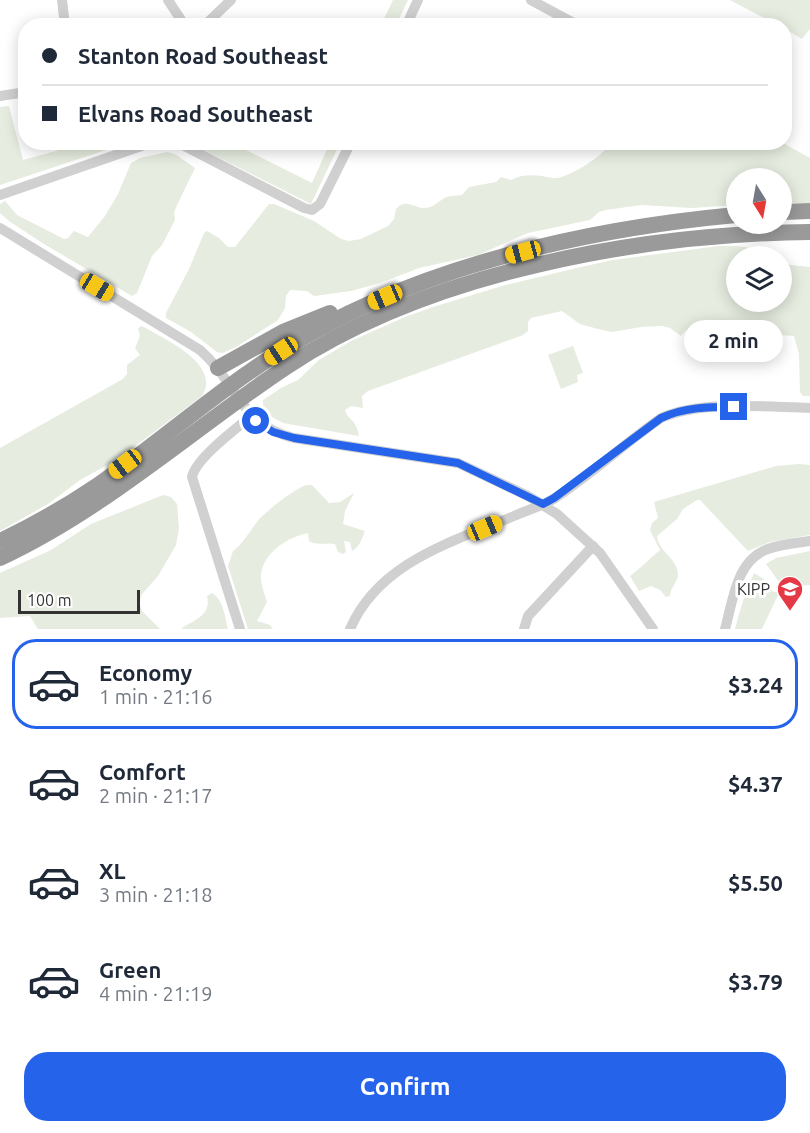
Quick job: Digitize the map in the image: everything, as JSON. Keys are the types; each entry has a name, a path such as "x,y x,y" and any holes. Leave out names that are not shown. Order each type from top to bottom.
{"highway":[{"path":"792,212 810,211"},
{"path":"218,368 272,337 301,324 464,269 562,242 642,226 726,216"},
{"path":"0,541 54,512 235,393 286,367 345,332 411,304 539,265 632,247 712,237 810,232"},
{"path":"0,558 48,534 108,496 296,341 337,318 385,297"}],"street":[{"path":"62,0 64,18"},
{"path":"168,0 180,18"},
{"path":"212,18 231,0"},
{"path":"410,18 418,0"},
{"path":"531,0 564,18"},
{"path":"0,96 18,93"},
{"path":"0,195 130,150"},
{"path":"192,150 304,208 315,209 320,204 347,150"},
{"path":"0,228 192,344 218,368 251,416 270,430 294,438 458,463 543,504 593,546 608,562 653,629"},
{"path":"350,629 375,590 407,563 543,504 562,493 661,418 697,407 810,408"},
{"path":"240,629 192,477 194,470 219,442 251,416"},
{"path":"725,629 740,575 749,562 766,550 810,541"},
{"path":"524,629 528,616 593,546"}],"shaded area":[{"path":"393,0 408,0 399,18 384,18"},
{"path":"730,0 810,0 810,29 802,39 792,33 792,18 764,18"},
{"path":"9,106 18,141 18,150 20,150 23,160 59,150 106,150 0,185 0,107"},
{"path":"792,148 810,158 810,203 792,203 792,168 726,168 726,206 692,208 641,205 606,210 599,212 590,220 528,233 478,255 419,268 351,291 314,296 307,291 290,290 286,296 285,308 278,320 223,353 217,352 191,332 166,318 166,313 189,269 204,233 207,231 228,247 235,247 269,204 314,221 341,239 349,241 361,239 388,226 394,219 396,209 403,204 429,208 448,197 462,195 469,187 496,182 501,177 511,180 532,175 558,178 584,166 605,150 792,150"},
{"path":"204,150 246,150 312,183 327,150 337,150 311,204"},
{"path":"167,152 175,154 195,168 177,205 174,213 175,220 162,245 152,256 137,293 132,296 44,244 0,213 0,204 5,201 17,215 64,239 74,231 88,237 105,216 118,194 131,163 140,158"},
{"path":"726,246 726,312 792,312 792,265 810,267 810,396 803,396 800,392 799,354 794,336 698,329 686,330 681,336 670,328 662,326 612,332 580,324 562,311 531,318 528,322 528,331 523,335 368,391 362,396 363,408 351,406 345,410 356,426 359,436 283,423 272,417 263,405 263,400 298,380 319,360 351,341 405,317 502,286 613,260"},
{"path":"142,326 176,345 198,363 204,373 206,384 202,396 118,459 80,480 48,504 0,531 0,448 123,379 127,374 127,365 140,355 135,348 140,336 138,328"},
{"path":"573,346 583,373 577,375 578,382 561,389 548,355"},
{"path":"810,465 810,535 770,542 748,551 700,500 697,500 683,509 677,519 657,536 661,546 677,568 678,577 670,596 666,597 660,590 651,586 639,591 630,576 660,550 650,530 652,523 658,518 654,502 776,466"},
{"path":"307,485 312,485 329,503 340,502 354,493 345,511 343,524 365,531 362,539 352,551 350,542 344,541 346,552 343,554 338,552 335,544 309,541 308,533 293,538 278,547 263,566 261,581 267,602 257,621 270,625 273,629 248,629 228,566 233,551 266,513 289,495"},
{"path":"163,495 171,497 177,504 179,528 176,545 158,576 142,594 139,602 142,611 160,629 38,629 30,616 0,618 0,573 51,550 91,524"},
{"path":"810,551 810,585 791,586 785,590 766,564 776,558"},
{"path":"754,573 765,580 773,592 778,592 778,595 762,629 735,629 743,600"},
{"path":"212,593 221,604 228,629 181,629 204,613 208,603 207,596"}],"place":[{"name":"KIPP","path":"790,612"}],"route":[{"path":"256,421 273,432 294,438 458,463 543,504 661,418 697,407 734,407"}]}
